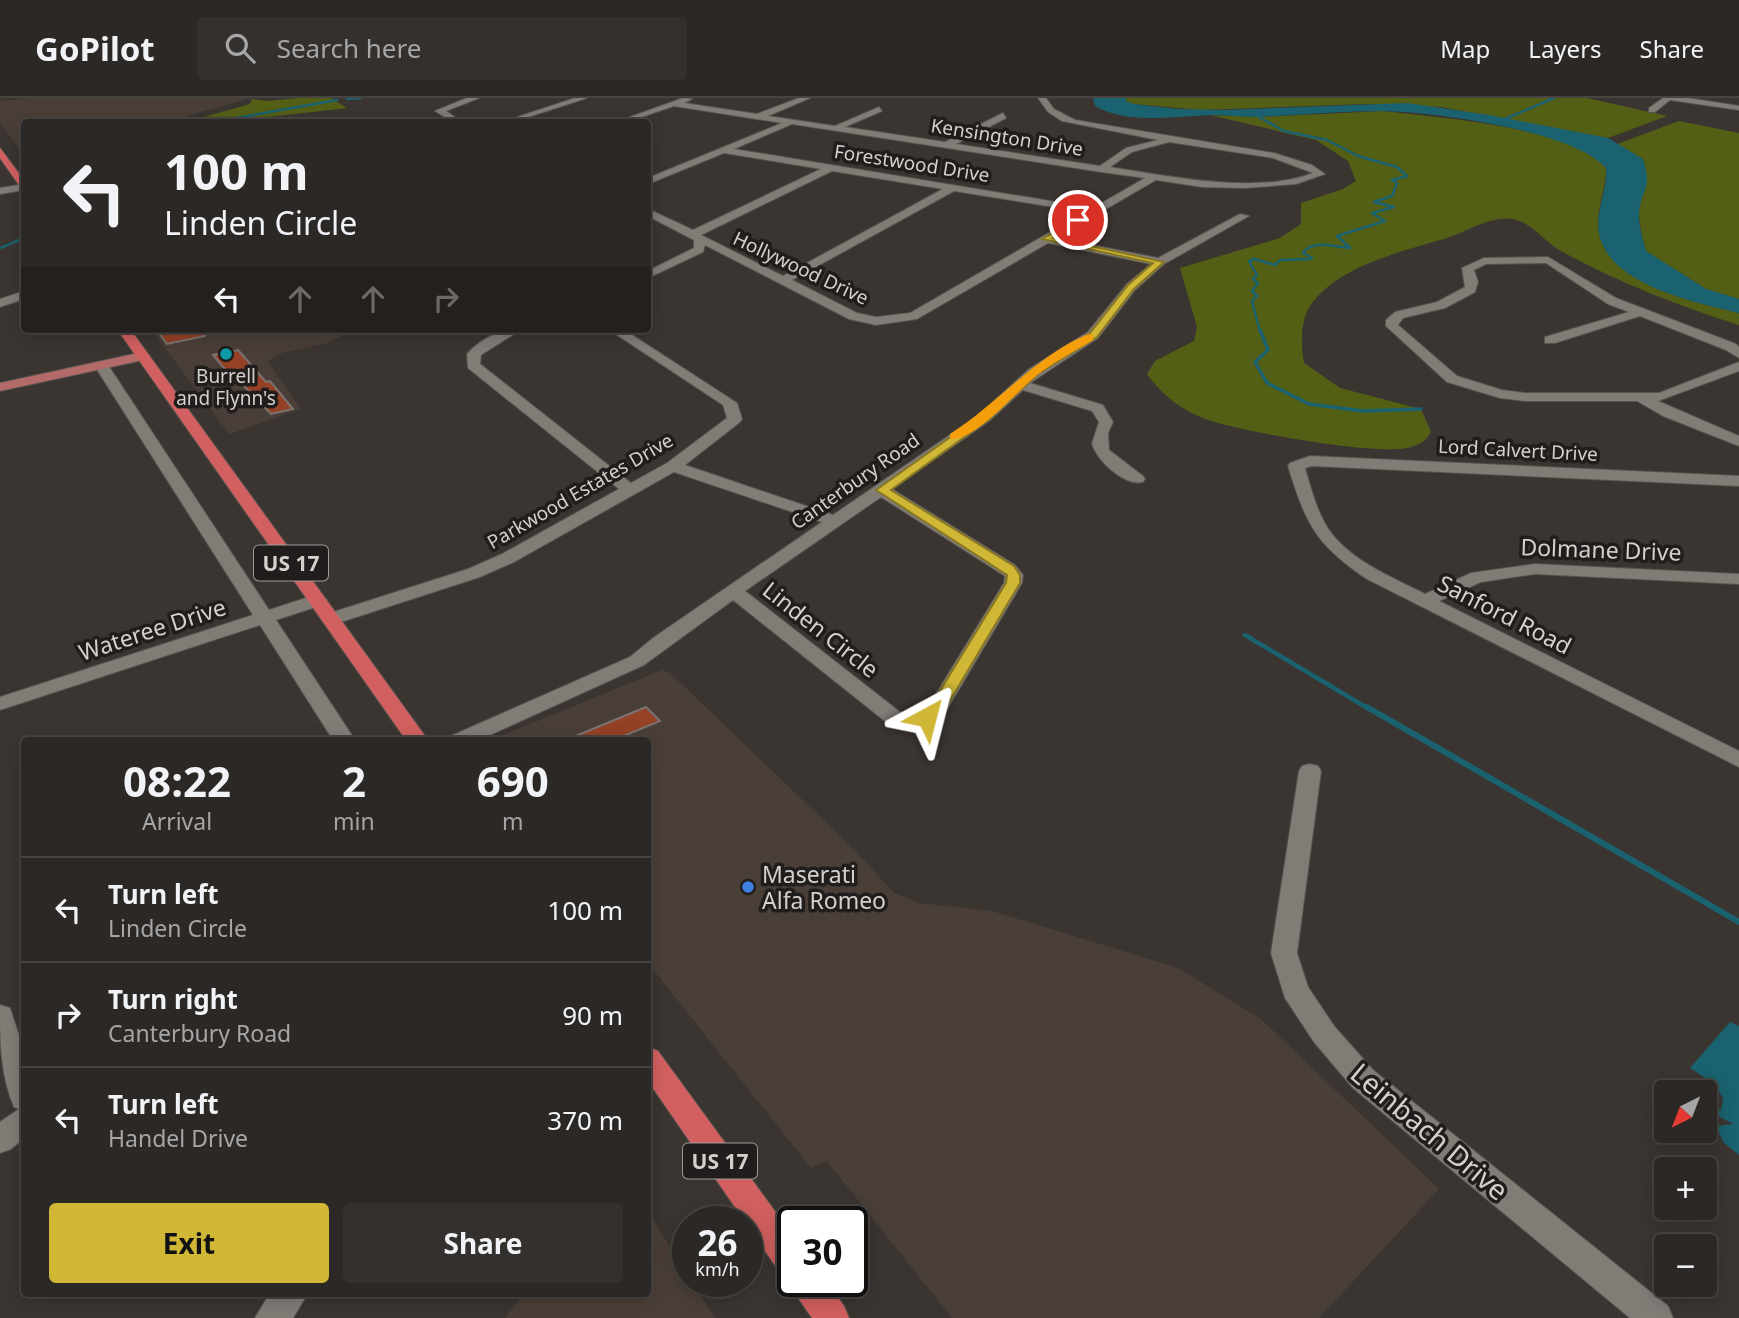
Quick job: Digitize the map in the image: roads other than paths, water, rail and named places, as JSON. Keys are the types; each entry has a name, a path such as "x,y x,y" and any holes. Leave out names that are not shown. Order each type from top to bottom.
{"highway":[{"path":"0,150 21,182"},
{"name":"US 17","path":"126,333 415,737"},
{"name":"US 17","path":"651,1063 777,1240"},
{"path":"817,1297 832,1318"}],"main road":[{"path":"0,387 143,356"}],"street":[{"path":"453,119 439,111 475,98"},
{"path":"516,119 583,98"},
{"path":"629,119 692,98"},
{"path":"758,117 806,98"},
{"path":"1042,98 1052,113 1069,120 1170,140"},
{"path":"1652,110 1670,98 1739,108"},
{"name":"Kensington Drive","path":"674,104 1202,184 1237,186 1304,179 1320,174 1308,166 1252,150 1170,140"},
{"path":"837,128 879,109"},
{"path":"947,145 1003,116"},
{"path":"651,180 790,122"},
{"path":"1101,169 1129,150 1170,140"},
{"name":"Forestwood Drive","path":"724,150 1094,211"},
{"path":"696,237 830,168"},
{"name":"Hollywood Drive","path":"696,237 853,316 876,321 904,319 1154,177"},
{"path":"0,191 21,188"},
{"path":"782,281 952,188"},
{"path":"651,214 696,237 699,250 651,274"},
{"name":"Canterbury Road","path":"468,737 638,661 984,418 1019,384 1093,335 1131,287 1160,262 1244,216"},
{"path":"1046,239 1160,262"},
{"path":"1524,250 1536,260"},
{"path":"1739,354 1731,347 1612,301 1548,260 1484,261 1472,264 1468,268 1471,289 1441,305 1399,315 1392,320 1392,326 1442,372 1474,387 1525,397 1661,397 1739,366"},
{"path":"0,303 21,296"},
{"path":"1550,340 1641,312"},
{"path":"508,333 486,344 474,354 473,365 629,489"},
{"name":"Parkwood Estates Drive","path":"331,619 474,573 508,558 673,466 735,419 735,411 730,403 620,333"},
{"path":"101,365 263,619 342,737"},
{"path":"1019,384 1098,408 1106,422 1098,437 1097,446 1102,455 1137,479"},
{"path":"1642,398 1668,413 1739,441"},
{"name":"Lord Calvert Drive","path":"1296,466 1310,461 1739,481"},
{"path":"673,466 835,521"},
{"name":"Sanford Road","path":"1296,466 1314,523 1330,544 1373,575 1739,760"},
{"name":"Linden Circle","path":"733,592 893,717 906,720 927,717 936,710 1013,583 1014,575 1009,569 882,490"},
{"name":"Dolmane Drive","path":"1424,601 1477,578 1525,569 1739,579"},
{"name":"Wateree Drive","path":"0,704 318,600"},
{"name":"Leinbach Drive","path":"1310,771 1284,953 1295,990 1324,1034 1363,1079 1657,1318"},
{"path":"0,1016 21,1088"},
{"path":"0,1140 21,1122"},
{"path":"272,1318 288,1297"}],"water":[{"path":"1093,98 1126,98 1126,101 1134,104 1177,109 1223,110 1407,103 1489,115 1608,138 1643,159 1647,183 1639,217 1646,251 1706,289 1739,299 1739,313 1678,297 1636,278 1618,266 1606,251 1598,225 1606,168 1589,155 1564,143 1467,119 1405,112 1259,117 1136,117 1108,112 1095,106"},
{"path":"1730,1022 1739,1026 1739,1155 1723,1142 1717,1128 1717,1126 1733,1124 1717,1115 1717,1109 1721,1110 1723,1098 1717,1089 1717,1080 1708,1080 1690,1068"}],"waterway":[{"path":"347,99 361,98"},
{"path":"1505,119 1554,98"},
{"path":"231,119 337,100"},
{"path":"1260,332 1252,301 1257,296 1252,291 1258,283 1253,279 1257,275 1249,261 1254,259 1275,265 1280,260 1312,258 1303,253 1312,246 1350,248 1337,236 1385,221 1372,213 1394,207 1374,202 1392,196 1397,183 1392,180 1407,176 1397,167 1358,156 1327,140 1284,131 1259,117 1262,114"},
{"path":"0,248 21,239"},
{"path":"1260,330 1268,350 1255,362 1267,383 1309,404 1363,411 1421,409"},
{"path":"1245,635 1369,709"},
{"path":"1367,707 1739,922"}],"place":[{"name":"Burrell and Flynn's","path":"226,354"},
{"name":"Maserati Alfa Romeo","path":"748,887"}]}
